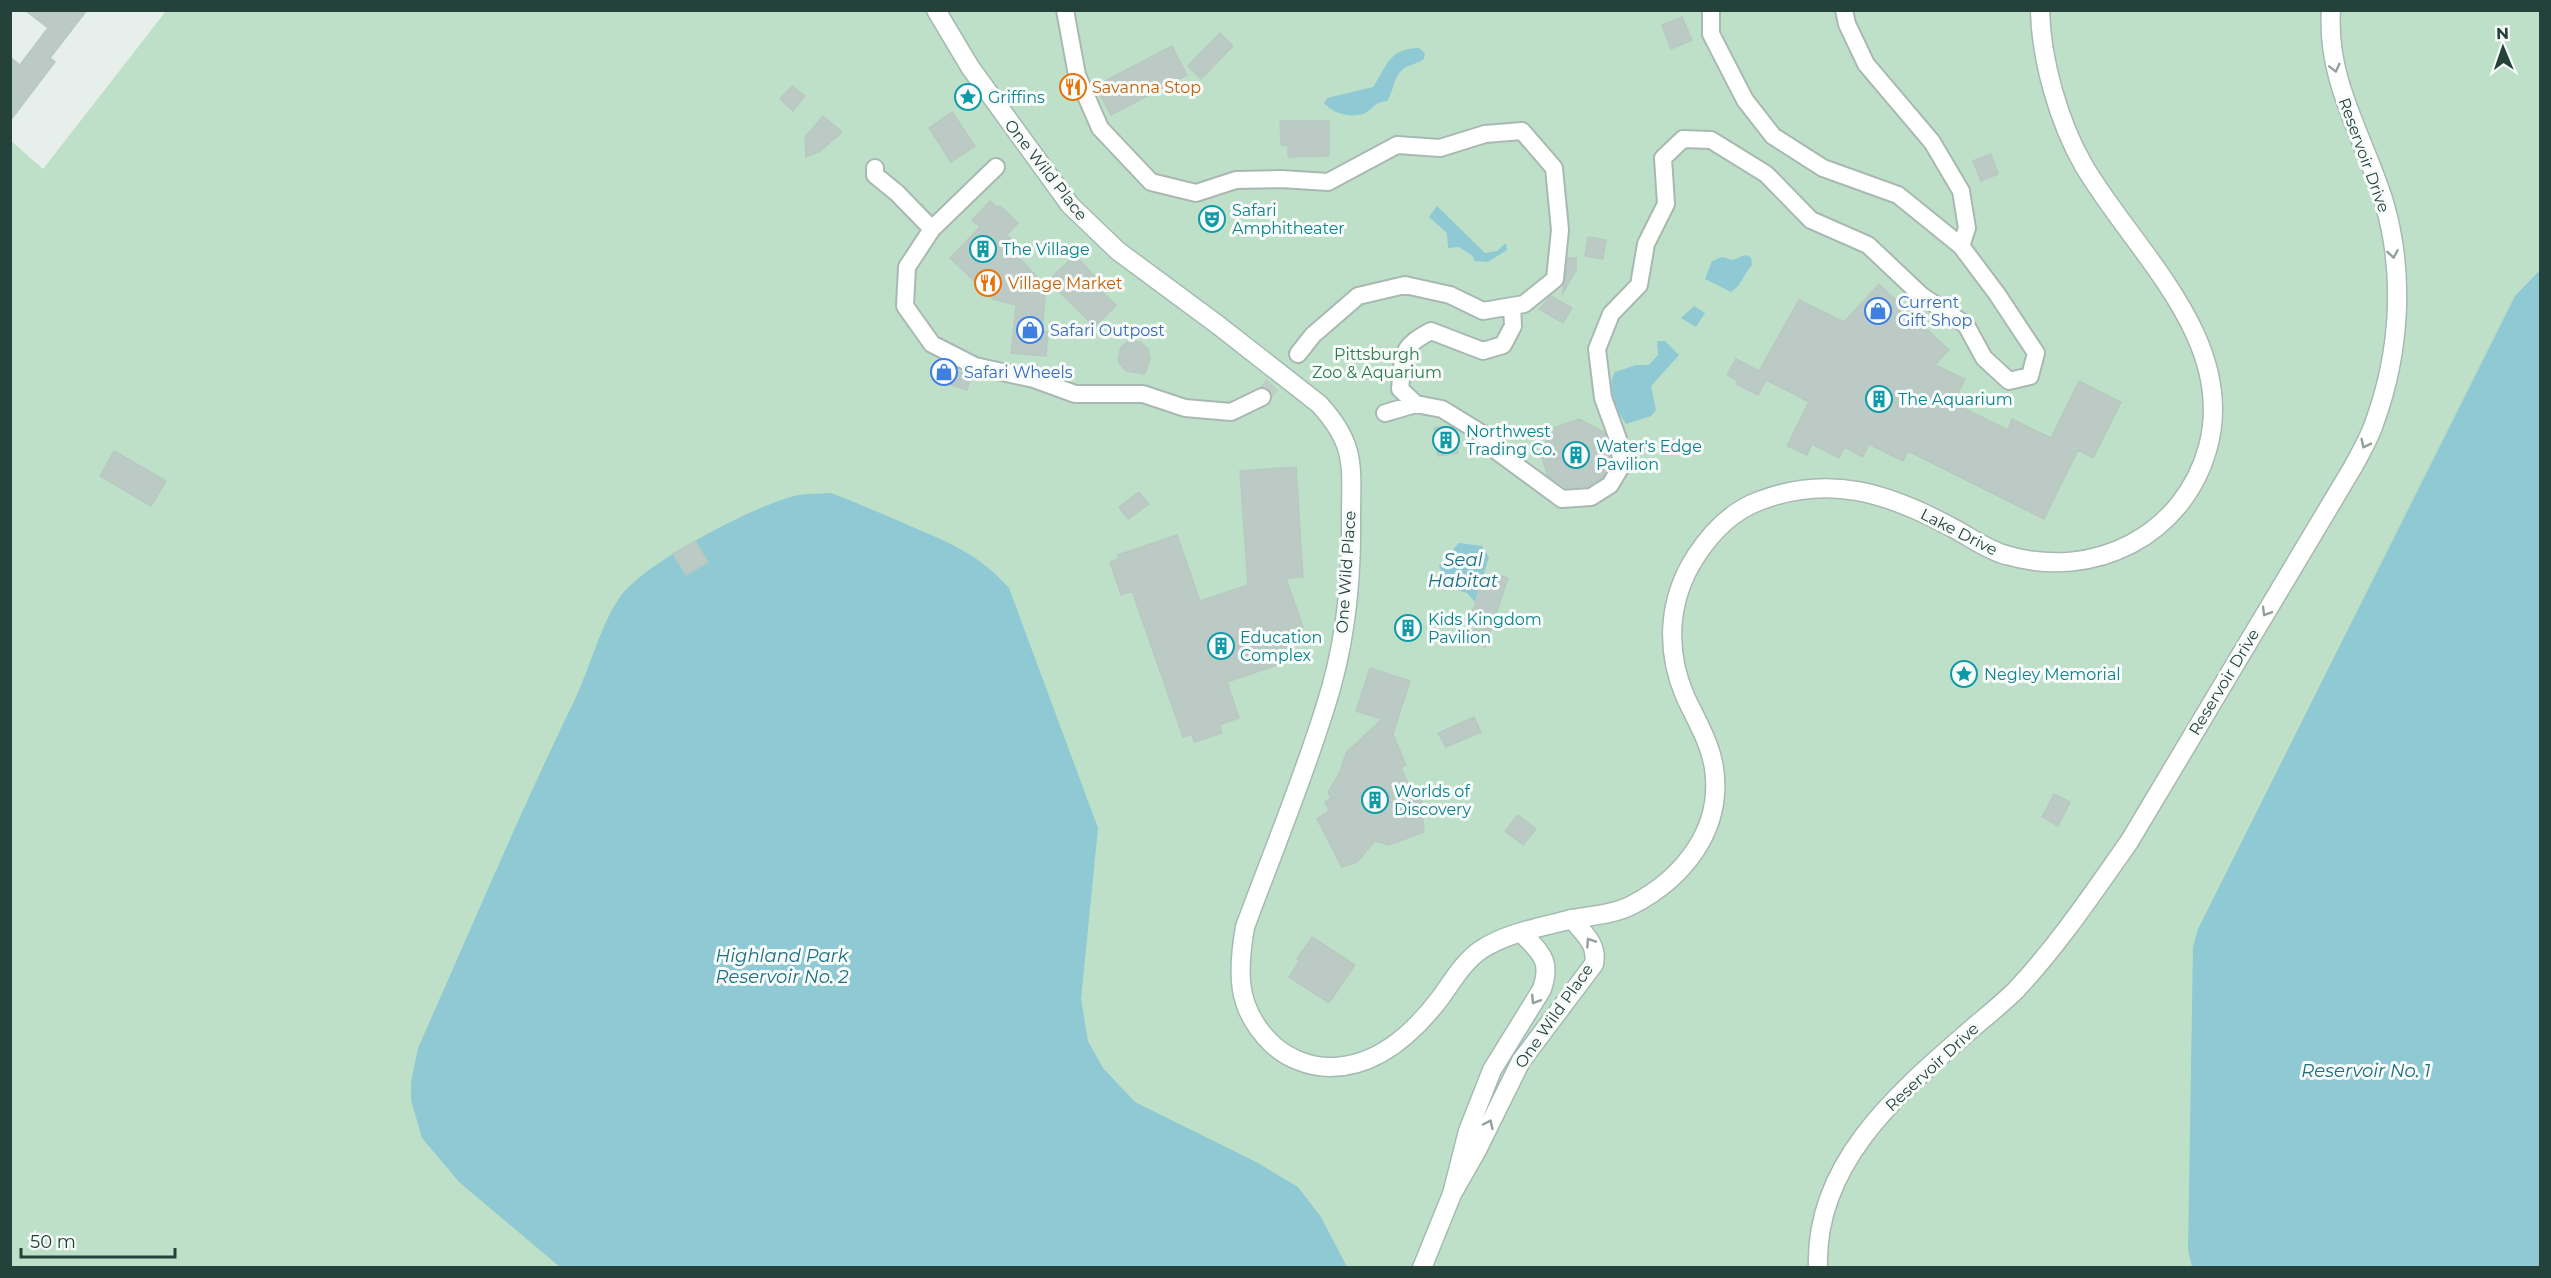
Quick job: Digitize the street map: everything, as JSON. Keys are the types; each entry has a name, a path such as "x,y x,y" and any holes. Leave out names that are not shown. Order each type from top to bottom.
{"street":[{"name":"One Wild Place","path":"936,10 970,67 1070,205 1118,251 1319,404 1335,421 1349,448 1351,531 1347,609 1326,707 1245,927 1239,962 1246,1008 1252,1021 1278,1051 1299,1061 1325,1067 1344,1067 1362,1063 1381,1054 1412,1030 1439,1000 1465,964 1480,950 1521,932 1572,920 1594,946 1594,964 1521,1061 1478,1150 1452,1194"},
{"path":"1065,10 1077,75 1100,128 1151,182 1196,193 1236,180 1281,179 1328,182 1397,145 1440,148 1485,134 1522,131 1554,168 1560,230 1555,279 1524,304 1483,311 1450,296 1405,285 1358,296 1313,335 1298,354"},
{"path":"1385,413 1416,404 1442,409 1481,433 1498,452 1562,499 1591,497 1610,485 1622,465 1618,439 1603,398 1597,349 1611,314 1639,285 1646,244 1666,204 1663,158 1683,139 1712,140 1766,174 1811,220 1868,244 1922,296 1966,325 1984,358 2009,381 2030,376 2036,353 1997,294 1961,246 1898,195 1823,168 1773,136 1745,100 1711,34 1711,10"},
{"path":"1844,10 1847,24 1866,63 1932,142 1960,191 1967,228 1961,246"},
{"name":"Lake Drive","path":"1572,920 1630,906 1661,886 1688,862 1702,842 1715,794 1714,768 1707,742 1676,671 1671,624 1675,600 1692,561 1708,538 1730,518 1754,502 1785,492 1833,487 1872,493 1896,501 1925,513 2003,555 2041,562 2094,560 2126,547 2152,530 2182,500 2199,474 2212,429 2214,403 2210,374 2199,342 2169,288 2095,183 2072,143 2049,74 2040,10"},
{"name":"Reservoir Drive","path":"1818,1268 1820,1229 1827,1202 1842,1168 1872,1123 1910,1083 2015,991 2093,896 2129,842 2354,467 2375,423 2389,373 2397,320 2395,259 2384,202 2344,101 2333,57 2331,10"},
{"path":"875,168 875,175 897,193 932,229"},
{"path":"996,168 932,229 907,267 905,306 932,344 975,366 1034,380 1075,394 1143,394 1185,408 1231,412 1262,397"},
{"path":"1416,404 1400,389 1404,356 1411,341 1431,331 1483,351 1503,345 1513,326 1512,306"},
{"name":"One Wild Place","path":"1422,1268 1452,1194 1468,1131 1492,1070 1542,989 1546,976 1547,966 1544,958 1521,932"}],"green space":[{"name":"Pittsburgh Zoo & Aquarium","path":"166,11 2540,11 2540,1267 11,1267 10,140 43,169"}],"water":[{"path":"1419,48 1425,53 1424,59 1404,68 1399,73 1387,101 1378,103 1363,114 1352,115 1336,112 1324,103 1327,98 1373,87 1395,55 1401,51"},
{"path":"1437,206 1485,253 1497,251 1506,243 1507,250 1488,262 1474,261 1473,256 1459,247 1448,248 1447,233 1429,217"},
{"path":"1745,255 1751,257 1752,265 1738,286 1731,292 1705,279 1712,261 1722,257 1733,260"},
{"name":"Reservoir No. 1","path":"2540,270 2540,1267 2192,1267 2188,1250 2193,947 2198,929 2515,296"},
{"path":"1694,306 1705,313 1696,327 1681,318"},
{"path":"1657,341 1665,341 1679,355 1651,386 1656,410 1651,416 1626,424 1613,399 1612,379 1615,372 1636,365 1649,365 1658,355"},
{"name":"Highland Park Reservoir No. 2","path":"831,493 950,543 986,566 1009,588 1098,828 1081,999 1088,1041 1103,1068 1135,1102 1258,1163 1298,1187 1321,1217 1347,1267 560,1267 459,1182 422,1138 411,1100 411,1082 418,1048 515,828 576,697 613,608 633,583 652,568 703,536 781,500 803,494"},
{"name":"Seal Habitat","path":"1459,543 1482,546 1489,557 1475,602 1467,593 1447,587 1439,565"}],"building":[{"path":"25,10 87,10 50,58 55,62 10,121 10,57 20,65 48,28"},
{"path":"1682,17 1692,40 1671,49 1662,25"},
{"path":"1220,33 1233,46 1201,79 1188,66"},
{"path":"1172,46 1187,75 1111,115 1095,86"},
{"path":"792,86 805,96 793,111 780,99"},
{"path":"952,112 975,146 951,162 929,128"},
{"path":"823,116 842,132 820,151 806,157 805,137"},
{"path":"1280,121 1329,121 1329,156 1288,157 1288,145 1281,145"},
{"path":"1991,154 1998,174 1981,181 1973,161"},
{"path":"990,201 998,208 1000,206 1018,223 1007,235 1025,252 1019,258 1046,286 1042,331 1048,332 1046,356 1011,353 1016,305 993,299 950,258 980,227 972,220"},
{"path":"1588,237 1606,240 1603,259 1585,256"},
{"path":"1075,255 1104,286 1100,290 1116,305 1095,327 1048,281"},
{"path":"1568,258 1576,258 1576,270 1562,295"},
{"name":"The Aquarium","path":"1879,284 1949,350 1935,365 1965,379 1953,403 2008,430 2012,419 2051,438 2079,381 2121,402 2093,458 2078,450 2044,519 1908,451 1903,461 1869,444 1863,457 1844,447 1839,458 1812,444 1807,455 1787,446 1809,402 1766,380 1758,395 1736,384 1738,381 1727,375 1736,359 1759,371 1799,300 1844,322"},
{"path":"1551,296 1572,308 1563,323 1539,309"},
{"path":"1129,341 1140,342 1148,349 1150,359 1145,374 1126,371 1119,363 1121,347"},
{"path":"948,368 971,376 967,390 944,383"},
{"name":"Water's Edge Pavilion","path":"1579,419 1604,432 1611,461 1602,478 1588,486 1567,488 1548,476 1540,452 1553,428"},
{"name":"Northwest Trading Co.","path":"1449,426 1455,430 1458,453 1438,456 1434,428"},
{"path":"114,451 166,481 151,506 100,476"},
{"name":"Education Complex","path":"1296,467 1303,577 1286,578 1303,627 1286,633 1295,659 1227,682 1239,718 1219,725 1222,733 1194,742 1192,734 1183,737 1132,591 1121,595 1110,562 1120,558 1118,555 1177,535 1200,601 1248,585 1240,471"},
{"path":"1139,492 1149,504 1128,519 1119,507"},
{"path":"695,541 708,562 686,575 673,554"},
{"path":"1493,573 1508,578 1485,647 1470,642 1478,618 1471,616 1481,588 1487,590"},
{"name":"Worlds of Discovery","path":"1370,668 1410,681 1393,734 1406,765 1401,768 1412,792 1421,792 1424,832 1389,845 1375,841 1357,862 1342,867 1317,819 1329,811 1325,802 1331,798 1328,792 1340,772 1346,753 1382,719 1356,711"},
{"path":"1474,717 1481,732 1446,747 1438,733"},
{"path":"2054,794 2070,802 2058,826 2042,817"},
{"path":"1518,815 1536,829 1523,845 1505,831"},
{"path":"1312,937 1355,965 1329,1003 1289,977 1300,960 1297,959"}],"tunnel":[{"path":"1262,397 1298,354"}],"place":[{"name":"Savanna Stop","path":"1073,87"},
{"name":"Griffins","path":"968,97"},
{"name":"Safari Amphitheater","path":"1212,219"},
{"name":"The Village","path":"983,249"},
{"name":"Village Market","path":"988,283"},
{"name":"Current Gift Shop","path":"1878,311"},
{"name":"Safari Outpost","path":"1030,330"},
{"name":"Safari Wheels","path":"944,372"},
{"name":"The Aquarium","path":"1879,399"},
{"name":"Northwest Trading Co.","path":"1446,440"},
{"name":"Water's Edge Pavilion","path":"1576,455"},
{"name":"Kids Kingdom Pavilion","path":"1408,628"},
{"name":"Education Complex","path":"1221,646"},
{"name":"Negley Memorial","path":"1964,674"},
{"name":"Worlds of Discovery","path":"1375,800"}]}
